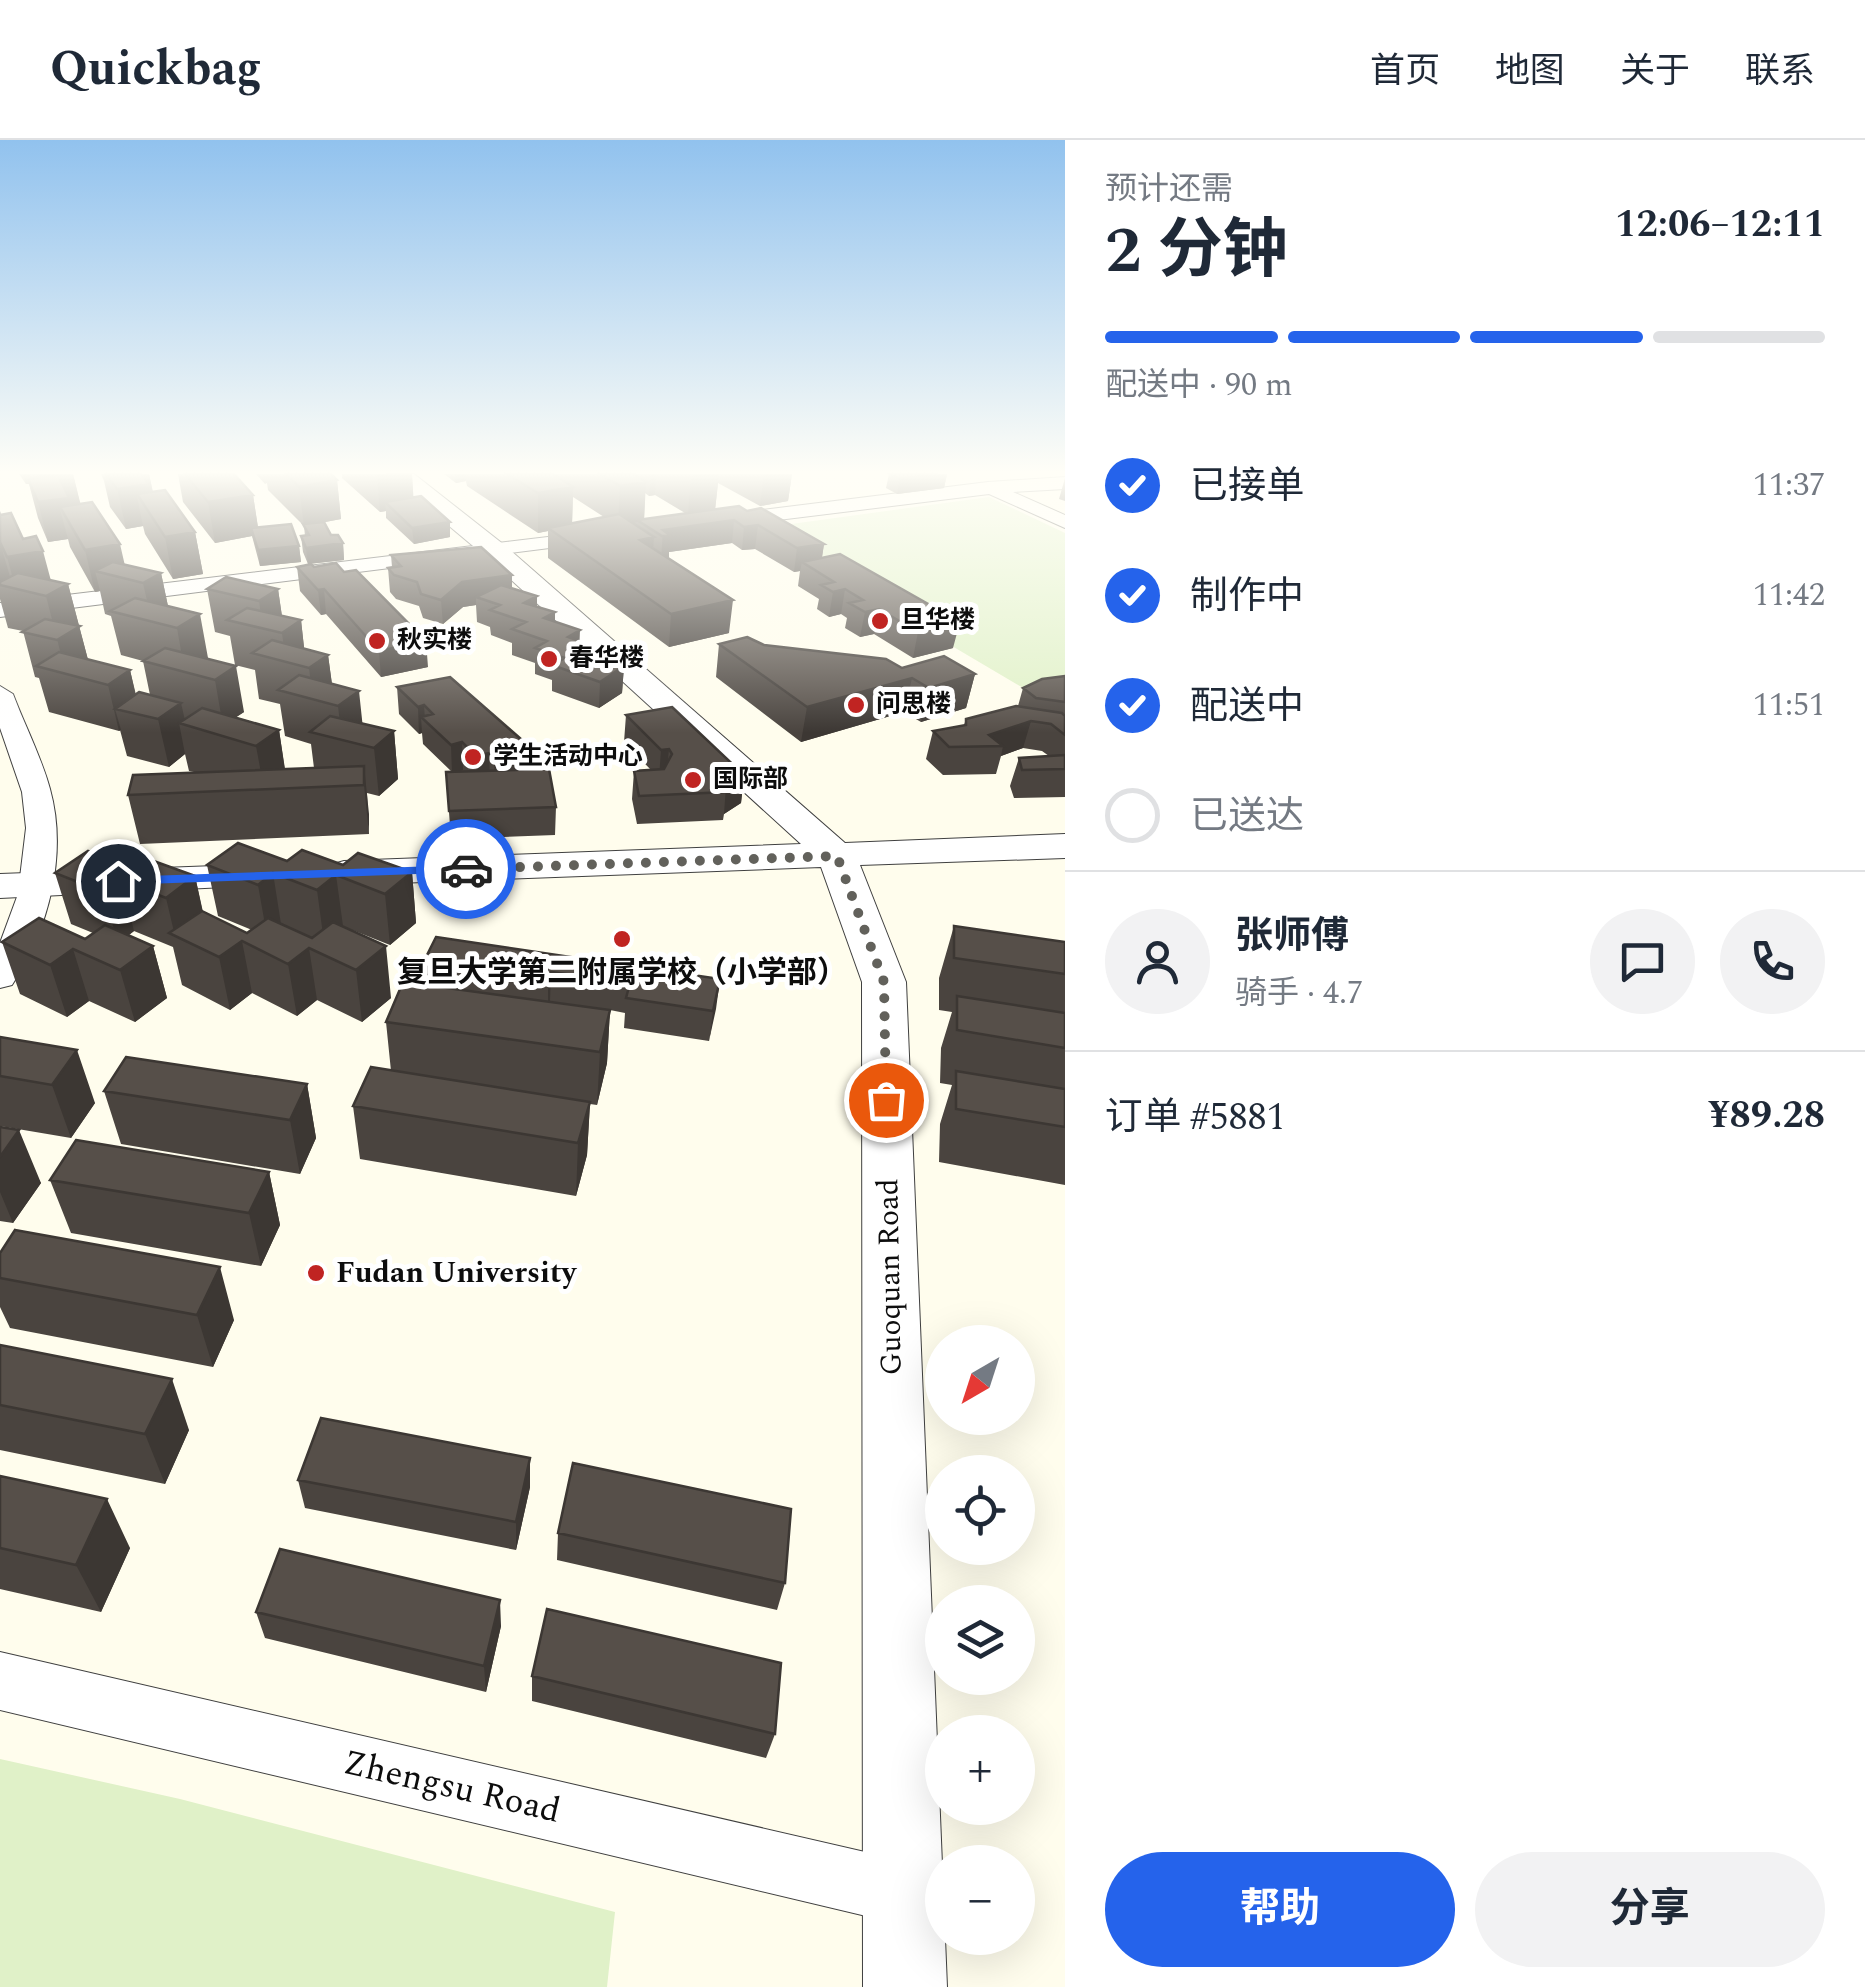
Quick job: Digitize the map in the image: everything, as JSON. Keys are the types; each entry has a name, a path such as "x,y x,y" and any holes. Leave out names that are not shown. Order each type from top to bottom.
{"street":[{"path":"0,610 410,560"},
{"name":"Guoquan Road","path":"505,560 837,856 884,982 905,1987"},
{"path":"0,694 39,805 19,885 19,944 0,977"},
{"path":"19,885 1065,846"},
{"name":"Zhengsu Road","path":"0,1682 904,1893"}],"green space":[{"path":"807,560 1065,560 1065,694 1040,698"},
{"path":"0,1759 180,1799 615,1912 607,1987 0,1987"}],"building":[{"path":"396,560 496,560 512,575 462,582 441,600 421,594 417,582 394,575 388,568 401,566"},
{"path":"594,560 671,560 733,600 671,614"},
{"path":"851,560 960,622 918,632 879,609 865,612 849,603 863,600 845,589 833,592 821,585 834,582 802,562"},
{"path":"113,562 161,573 143,583 95,571"},
{"path":"336,563 344,572 356,570 426,641 379,651 324,589 318,590 297,567"},
{"path":"18,573 68,584 46,596 0,585"},
{"path":"226,577 278,589 259,601 207,589"},
{"path":"501,585 537,596 524,603 555,612 544,618 580,630 568,637 602,649 591,656 624,666 600,682 552,665 565,658 535,648 547,641 512,629 526,622 490,610 500,605 476,597"},
{"path":"135,598 200,614 177,628 110,611"},
{"path":"247,608 301,620 282,633 227,620"},
{"path":"45,619 80,626 57,640 22,632"},
{"path":"747,637 764,645 886,659 902,668 944,656 975,674 929,688 912,678 807,707 719,644"},
{"path":"272,640 328,655 309,668 252,653"},
{"path":"165,648 236,666 215,680 143,661"},
{"path":"59,652 130,670 108,685 36,666"},
{"path":"299,675 359,691 338,706 278,690"},
{"path":"1065,676 1065,702 1036,698 1023,688 1042,679"},
{"path":"450,677 530,747 494,757 489,753 476,756 462,742 451,745 421,717 433,714 424,705 418,707 397,687"},
{"path":"139,692 181,703 158,719 115,709"},
{"path":"1016,706 1062,713 1065,735 1051,724 1031,721 989,735 1003,746 949,747 933,731 966,725 966,719"},
{"path":"672,707 744,775 726,786 726,792 639,796 634,771 664,769 672,754 669,749 661,750 626,715"},
{"path":"202,708 279,730 256,746 179,723"},
{"path":"330,716 394,731 374,748 310,732"},
{"path":"1065,755 1065,769 1022,770 1019,758"},
{"path":"364,766 364,785 128,795 133,775"},
{"path":"549,769 556,807 449,811 446,772"},
{"path":"238,843 287,861 302,850 343,865 358,853 412,872 385,894 336,875 317,890 273,873 258,885 207,865"},
{"path":"88,851 134,868 148,859 195,876 166,898 121,880 103,892 55,873"},
{"path":"202,911 247,933 268,918 312,938 333,922 386,946 356,970 309,948 288,964 242,941 219,957 169,933"},
{"path":"39,918 85,939 105,925 153,946 120,970 73,949 50,965 2,942"},
{"path":"954,926 1065,942 1065,974 954,958"},
{"path":"436,937 720,979 713,1011 626,998 630,983 551,972 548,980 424,961"},
{"path":"403,982 610,1010 600,1052 386,1022"},
{"path":"957,996 1065,1013 1065,1048 957,1030"},
{"path":"0,1037 77,1050 52,1085 0,1076"},
{"path":"126,1057 307,1084 290,1120 104,1091"},
{"path":"371,1067 590,1102 578,1143 353,1106"},
{"path":"956,1071 1065,1089 1065,1127 956,1109"},
{"path":"0,1127 19,1130 0,1157"},
{"path":"76,1140 269,1172 249,1213 50,1180"},
{"path":"15,1230 220,1267 197,1315 0,1278 0,1253"},
{"path":"0,1345 172,1379 145,1434 0,1405"},
{"path":"321,1418 530,1458 516,1522 298,1480"},
{"path":"573,1463 791,1509 785,1583 558,1533"},
{"path":"0,1476 107,1499 76,1565 0,1548"},
{"path":"280,1549 500,1600 484,1666 256,1612"},
{"path":"547,1609 781,1663 775,1734 532,1676"}],"way so far":[{"path":"466,869 837,856 884,982 886,1100"}],"place":[{"name":"旦华楼","path":"880,621"},
{"name":"秋实楼","path":"377,641"},
{"name":"春华楼","path":"549,659"},
{"name":"问思楼","path":"856,705"},
{"name":"学生活动中心","path":"473,757"},
{"name":"国际部","path":"693,780"},
{"name":"复旦大学第二附属学校（小学部）","path":"622,939"},
{"name":"Fudan University","path":"316,1273"}],"route":[{"path":"118,881 466,869"}]}
